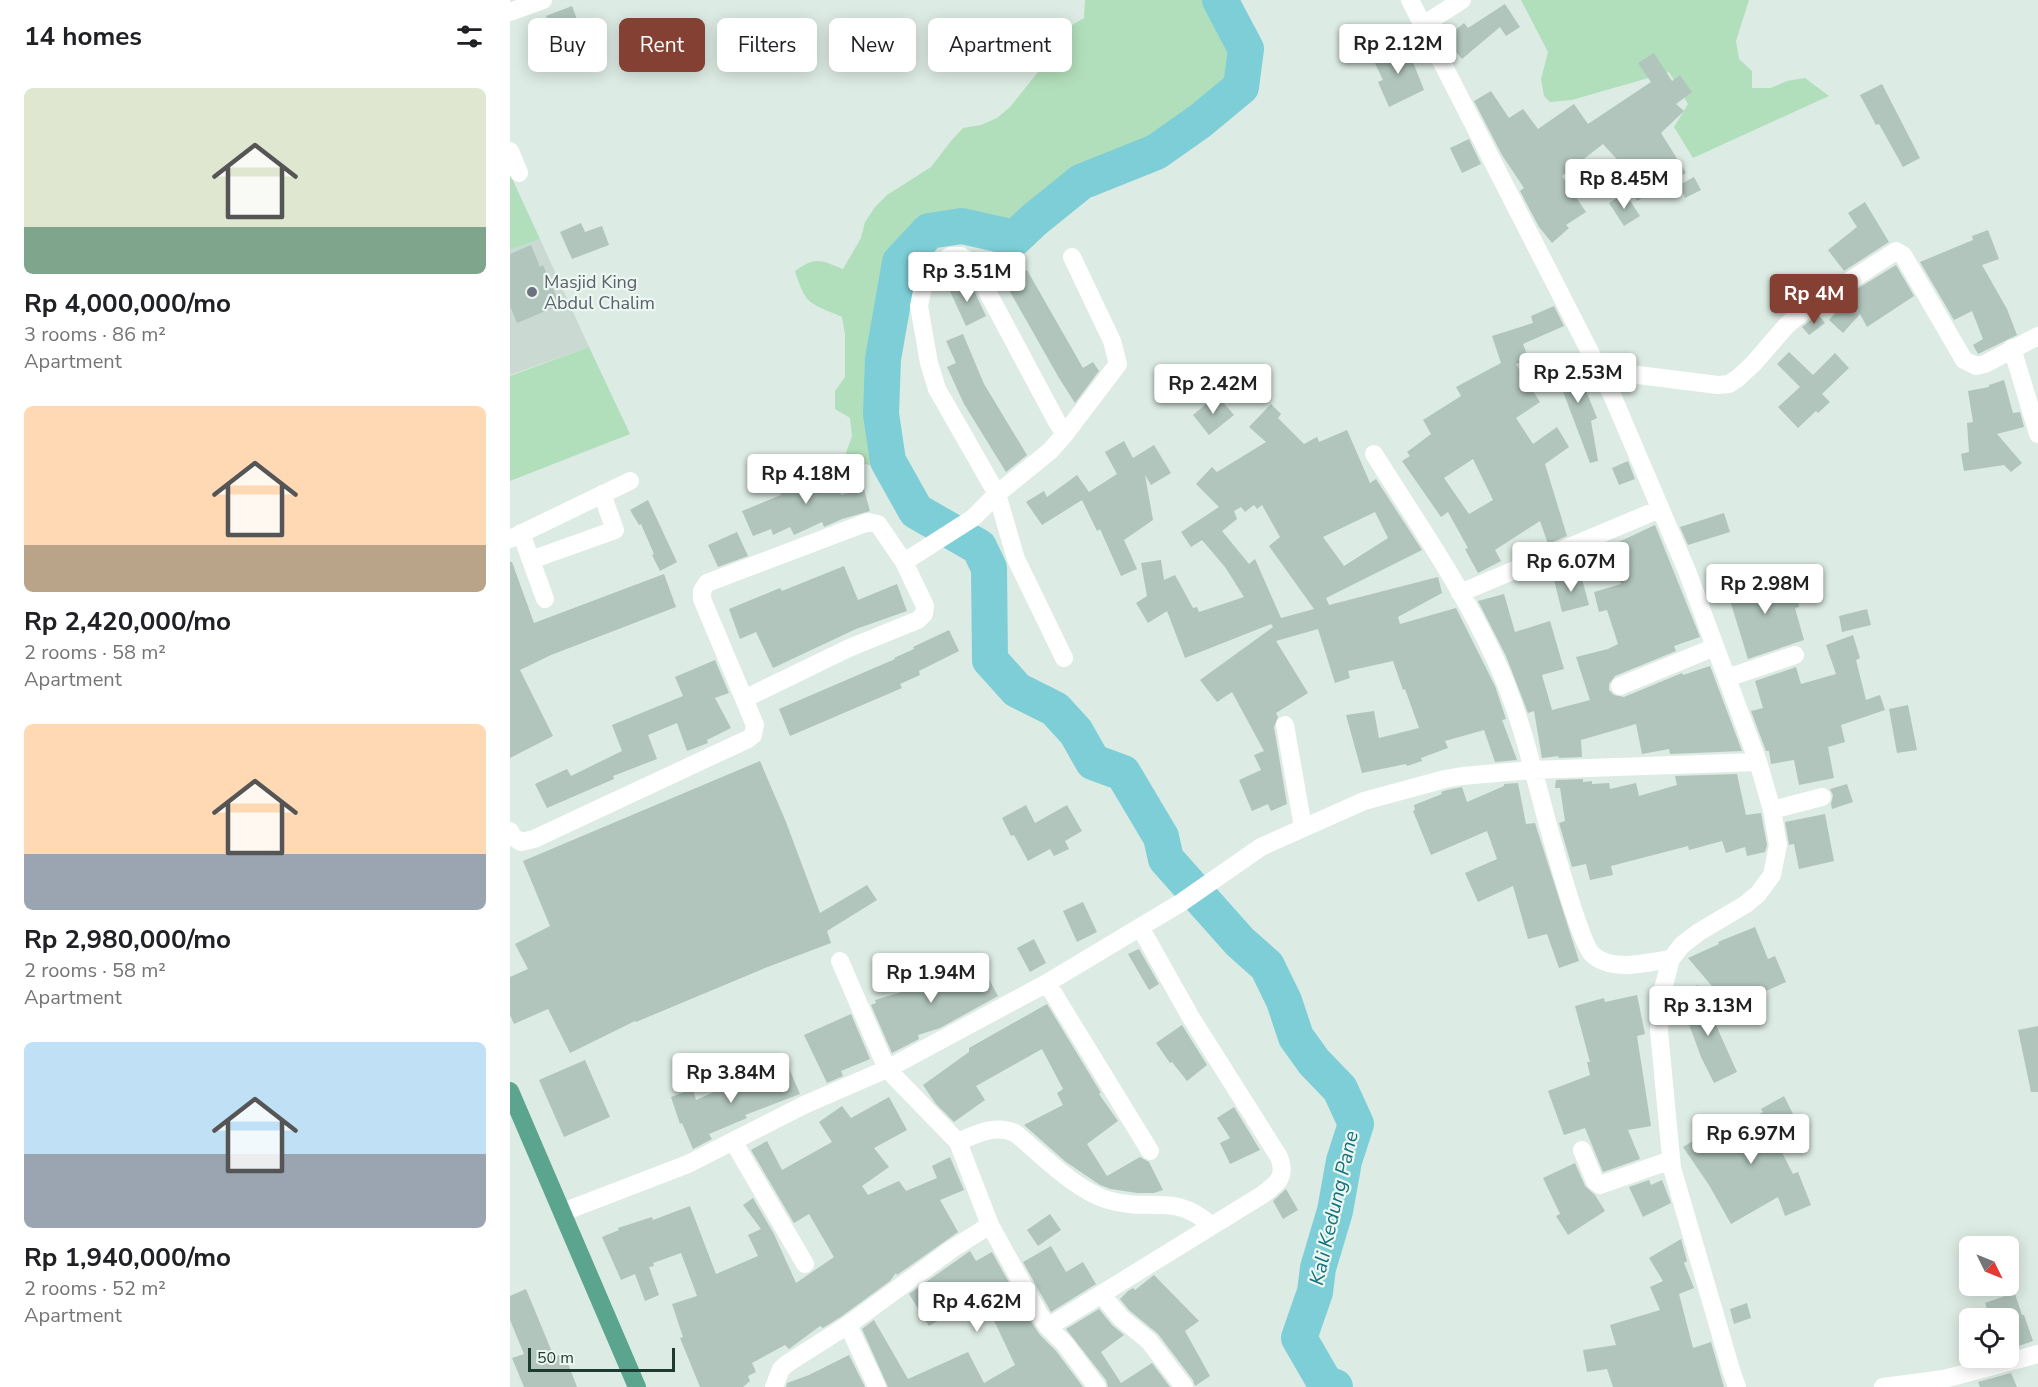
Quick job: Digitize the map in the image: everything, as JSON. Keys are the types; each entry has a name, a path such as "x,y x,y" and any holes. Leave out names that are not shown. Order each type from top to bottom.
{"main road":[{"path":"510,1091 637,1387"}],"street":[{"path":"510,12 543,0"},
{"path":"1410,0 1612,395 1727,678 1758,762 1772,810 1778,845 1772,875 1758,894 1746,904 1699,932 1682,945 1671,959 1663,989 1659,1031 1671,1160 1731,1373 1737,1387"},
{"path":"1423,25 1462,0"},
{"path":"510,151 519,173"},
{"path":"1598,370 1718,385 1729,384 1754,363 1787,325 1806,309 1896,251 1903,255 1964,360 1976,366 1985,364 2038,336"},
{"path":"1064,658 1016,559 997,494 937,389 929,363 919,306 924,282 940,262 950,256 961,256 972,262 1065,434"},
{"path":"910,558 973,518 997,494 1050,451 1115,369 1118,360 1112,341 1072,257"},
{"path":"2012,348 2038,434"},
{"path":"1374,453 1460,592 1504,678 1561,871 1591,954 1605,962 1618,965 1671,959"},
{"path":"545,599 531,560 516,536 630,482"},
{"path":"531,560 615,530 602,494"},
{"path":"1460,592 1660,510"},
{"path":"514,840 534,839 753,735 755,725 744,699 702,599 702,591 707,584 868,522 878,524 910,558 925,606 924,614 918,620 849,648 744,699"},
{"path":"1620,686 1715,647"},
{"path":"1727,678 1795,655"},
{"path":"1285,725 1303,827"},
{"path":"563,1212 688,1164 804,1105 887,1069 1047,983 1182,902 1260,847 1364,801 1445,779 1532,770 1758,762"},
{"path":"1772,810 1822,797"},
{"path":"1048,1327 1212,1226 1281,1180 1283,1165 1190,1016 1140,927"},
{"path":"840,961 887,1069 958,1142 990,1225 1048,1327 1065,1344 1096,1387"},
{"path":"1047,983 1150,1151"},
{"path":"958,1142 994,1129 1006,1130 1015,1133 1077,1184 1095,1195 1110,1201 1176,1205 1199,1215 1212,1226"},
{"path":"733,1141 805,1264"},
{"path":"1582,1150 1595,1181 1600,1185 1671,1160"},
{"path":"774,1387 781,1369 788,1363 848,1325 952,1249 990,1225"},
{"path":"1102,1294 1120,1318 1149,1341 1184,1387"},
{"path":"848,1325 877,1387"},
{"path":"1883,1387 1945,1383 2038,1354"}],"shaded area":[{"path":"540,239 589,347 510,375 510,250"}],"green space":[{"path":"1085,0 1211,0 1239,50 1234,84 1153,146 1077,176 1013,230 962,219 925,224 893,258 876,358 874,414 881,463 869,465 844,459 852,436 850,418 835,409 835,391 845,377 845,334 842,317 811,302 803,291 795,271 813,261 829,263 843,269 861,238 865,222 875,207 887,195 931,167 963,128 981,125 997,118 1010,107 1038,72 1072,72 1072,25 1084,18"},
{"path":"1521,0 1749,0 1736,41 1739,59 1752,71 1752,88 1771,88 1787,81 1805,78 1829,96 1693,158 1674,127 1688,104 1669,72 1572,100 1550,102 1544,96 1541,79 1548,52"},
{"path":"510,174 540,239 510,250"},
{"path":"589,347 630,434 510,481 510,376"}],"building":[{"path":"1505,4 1520,27 1506,36 1500,27 1462,59 1445,39 1464,23 1468,28"},
{"path":"572,6 576,18 547,18 546,16"},
{"path":"1405,42 1424,90 1389,107 1378,82 1383,80 1372,57"},
{"path":"1654,53 1672,81 1680,75 1692,92 1676,104 1684,111 1661,133 1686,173 1637,201 1624,179 1631,175 1603,144 1562,176 1586,212 1566,225 1569,228 1552,243 1539,227 1520,191 1524,188 1502,155 1474,101 1491,91 1509,118 1523,109 1538,129 1574,104 1588,124 1651,82 1638,63"},
{"path":"1882,84 1920,158 1903,167 1860,95"},
{"path":"1469,139 1481,164 1462,173 1450,148"},
{"path":"1694,177 1701,190 1685,198 1679,185"},
{"path":"1625,193 1640,216 1624,226 1609,203"},
{"path":"1865,202 1889,242 1844,271 1828,250 1857,227 1848,213"},
{"path":"581,223 585,232 602,226 609,245 572,259 560,232"},
{"path":"1988,230 1999,259 1982,265 2007,309 2017,335 1978,354 1973,345 1983,339 1972,311 1954,320 1920,262 1973,240 1972,236"},
{"name":"Masjid King Abdul Chalim","path":"531,245 540,267 543,265 560,305 517,323 510,306 510,254"},
{"path":"1896,265 1914,296 1867,327 1860,314 1843,333 1829,320 1857,289"},
{"path":"1027,270 1083,368 1093,362 1099,371 1075,403 1005,283"},
{"path":"969,280 986,316 966,326 949,289"},
{"path":"1554,306 1564,326 1523,344 1529,360 1516,364 1540,402 1516,418 1533,444 1557,427 1569,447 1545,464 1567,536 1548,544 1540,521 1495,550 1501,561 1478,573 1465,549 1468,548 1448,512 1441,517 1402,461 1410,456 1407,452 1431,434 1423,420 1461,396 1456,387 1501,363 1492,336 1533,323 1531,316","holes":["1473,459 1493,500 1469,514 1444,478"]},
{"path":"1818,314 1825,323 1809,335 1802,327"},
{"path":"963,334 984,384 1027,455 1006,472 964,404 947,367 956,363 946,341"},
{"path":"1789,352 1813,375 1835,353 1849,368 1822,394 1830,402 1818,413 1816,411 1798,428 1778,407 1800,387 1777,364"},
{"path":"1573,358 1597,418 1591,421 1598,461 1590,463 1553,365"},
{"path":"2004,380 2013,413 2020,412 2024,427 1997,434 2022,463 2011,472 2004,465 1964,471 1961,454 1969,452 1967,423 1973,422 1968,391 1989,387 1989,385"},
{"path":"1217,395 1234,415 1209,435 1193,415"},
{"path":"1271,404 1281,414 1278,418 1304,444 1317,437 1319,442 1347,430 1370,483 1376,479 1422,550 1326,598 1329,605 1438,577 1442,593 1398,617 1400,624 1456,608 1495,686 1506,719 1502,720 1517,760 1495,762 1484,730 1445,741 1448,748 1421,758 1422,761 1407,766 1406,764 1362,773 1346,715 1374,711 1379,738 1419,728 1393,661 1348,671 1350,678 1335,683 1318,629 1276,641 1308,693 1276,713 1278,717 1274,727 1287,804 1271,811 1268,804 1252,811 1239,780 1261,770 1254,755 1264,751 1232,692 1217,702 1200,680 1273,627 1271,624 1185,658 1167,611 1148,623 1136,603 1147,596 1141,563 1161,560 1164,580 1175,575 1193,608 1197,607 1199,612 1244,597 1225,567 1202,540 1191,547 1181,532 1219,507 1196,484 1212,467 1217,472 1266,442 1249,427","holes":["1254,505 1257,509 1262,505 1280,537 1269,546 1314,609 1281,618 1255,559 1249,564 1222,531 1237,519 1234,511 1241,507 1245,512","1375,512 1388,538 1344,566 1323,537"]},
{"path":"1124,441 1133,458 1154,445 1171,473 1151,485 1145,475 1153,520 1124,540 1137,569 1121,576 1100,529 1097,531 1082,500 1042,525 1026,502 1044,491 1047,497 1077,475 1089,492 1117,474 1105,452"},
{"path":"1628,461 1635,479 1619,485 1612,468"},
{"path":"832,467 841,495 864,489 870,511 824,527 822,522 794,535 790,527 773,535 771,529 753,536 742,511 781,495 778,486"},
{"path":"648,500 677,562 660,571 641,524 639,525 630,510"},
{"path":"1724,513 1730,532 1688,545 1680,527"},
{"path":"1655,525 1700,637 1674,646 1676,651 1615,676 1609,684 1609,690 1614,695 1624,697 1682,673 1683,675 1710,666 1742,751 1670,754 1669,749 1642,754 1636,724 1581,740 1582,757 1542,758 1534,711 1528,713 1506,656 1478,601 1504,594 1515,632 1550,621 1564,669 1542,675 1552,710 1590,700 1576,657 1608,649 1618,644 1607,610 1599,612 1594,592 1621,584 1608,547"},
{"path":"737,532 748,556 718,567 708,545"},
{"path":"510,562 512,562 534,623 664,574 676,607 551,655 520,670 553,736 510,758"},
{"path":"844,566 858,600 897,584 907,611 856,629 773,668 756,632 740,639 729,609 780,588 782,591"},
{"path":"1579,573 1589,605 1562,612 1554,580"},
{"path":"1762,577 1765,588 1796,583 1799,607 1795,608 1804,640 1748,659 1725,584 1744,578 1746,581"},
{"path":"1867,609 1871,625 1842,632 1839,616"},
{"path":"949,630 959,651 919,671 920,675 900,684 902,688 790,736 779,709 895,659 914,649 913,647"},
{"path":"1853,635 1860,658 1856,660 1866,700 1880,695 1885,710 1841,725 1845,742 1828,747 1834,778 1799,785 1794,760 1771,764 1769,751 1766,751 1751,711 1763,708 1755,681 1796,667 1801,684 1836,674 1826,645"},
{"path":"715,660 729,693 715,698 731,728 707,740 708,743 687,751 677,723 648,735 657,759 613,776 614,779 547,808 535,784 567,769 571,776 622,751 612,725 683,696 675,677"},
{"path":"1908,705 1917,750 1897,753 1889,709"},
{"path":"760,761 820,913 867,885 877,900 827,931 831,943 635,1021 570,1053 548,1009 514,1024 510,1015 510,977 528,969 515,944 550,926 523,861"},
{"path":"1737,774 1746,815 1761,813 1767,845 1765,852 1747,856 1745,847 1726,853 1722,841 1689,850 1688,846 1611,866 1613,875 1590,880 1586,864 1572,867 1559,823 1565,821 1560,788 1555,788 1556,780 1583,779 1583,782 1592,781 1592,784 1609,783 1610,789 1636,783 1639,796 1677,785 1675,776"},
{"path":"1518,783 1526,824 1535,823 1579,961 1559,968 1547,934 1528,939 1513,886 1478,902 1465,873 1497,859 1487,831 1431,855 1413,811 1415,810 1414,805 1447,790 1462,787 1467,802 1504,784"},
{"path":"1847,784 1853,802 1832,809 1833,795 1830,789"},
{"path":"1026,805 1035,823 1067,805 1082,831 1065,841 1069,849 1054,856 1050,849 1028,861 1002,818"},
{"path":"1825,814 1834,861 1799,869 1794,844 1789,845 1785,822"},
{"path":"1083,902 1097,932 1077,942 1063,911"},
{"path":"1755,927 1768,959 1775,956 1786,982 1759,994 1761,998 1734,1012 1688,958 1719,944 1718,942"},
{"path":"1034,939 1046,963 1030,972 1017,948"},
{"path":"1139,949 1159,984 1149,990 1128,954"},
{"path":"944,964 951,984 982,966 998,996 940,1028 918,1035 919,1039 892,1053 871,1005 876,1003 875,1000 915,988 910,976"},
{"path":"1698,985 1737,1072 1714,1083 1701,1057 1685,1013 1691,1011 1682,992"},
{"path":"1637,995 1645,1034 1637,1036 1651,1126 1628,1130 1640,1159 1603,1172 1585,1128 1564,1135 1548,1091 1590,1075 1587,1062 1590,1062 1575,1006 1604,998 1605,1002"},
{"path":"1047,1004 1101,1093 1099,1094 1118,1121 1087,1144 1107,1176 1140,1157 1149,1162 1163,1190 1154,1193 1137,1193 1100,1185 1066,1162 1024,1125 1063,1105 1057,1093 1063,1089 1042,1049 976,1086 985,1100 954,1122 936,1104 923,1085 969,1052 969,1048"},
{"path":"851,1014 870,1059 841,1071 843,1076 827,1083 804,1035"},
{"path":"1182,1025 1207,1065 1187,1081 1156,1043"},
{"path":"2038,1026 2038,1092 2031,1092 2018,1030"},
{"path":"585,1060 610,1117 564,1137 539,1080"},
{"path":"788,1066 800,1094 745,1115 747,1118 709,1134 712,1139 693,1149 682,1123 680,1124 671,1097 693,1089 696,1100 732,1084 734,1088"},
{"path":"1784,1096 1796,1120 1772,1133 1793,1174 1798,1172 1811,1205 1785,1216 1778,1197 1731,1224 1709,1185 1683,1147 1698,1138 1701,1145 1763,1112 1761,1109"},
{"path":"889,1097 907,1130 874,1148 889,1167 862,1186 868,1195 899,1181 906,1191 937,1178 932,1166 950,1157 964,1190 940,1200 958,1232 897,1275 896,1273 890,1281 842,1316 823,1328 820,1326 789,1349 785,1345 752,1363 756,1372 748,1376 750,1381 743,1387 700,1387 680,1338 683,1337 672,1304 697,1296 681,1253 653,1263 654,1266 649,1267 659,1295 645,1301 635,1274 621,1280 602,1237 619,1230 618,1228 652,1217 653,1220 690,1206 716,1274 758,1256 748,1235 761,1229 743,1205 753,1198 774,1234 796,1283 834,1257 809,1214 794,1223 751,1150 767,1141 782,1170 832,1142 819,1122 842,1106 851,1118"},
{"path":"1234,1107 1260,1150 1230,1164 1220,1143 1230,1138 1217,1118"},
{"path":"1575,1163 1585,1186 1595,1195 1605,1211 1568,1235 1556,1216 1560,1214 1543,1178"},
{"path":"1649,1180 1651,1185 1662,1180 1671,1203 1643,1217 1629,1187"},
{"path":"1286,1189 1298,1210 1283,1219 1273,1201"},
{"path":"1050,1214 1061,1230 1038,1246 1027,1230"},
{"path":"1681,1239 1687,1261 1684,1263 1694,1288 1679,1294 1693,1348 1711,1342 1724,1387 1613,1387 1607,1369 1587,1372 1583,1350 1616,1345 1610,1325 1660,1310 1650,1287 1663,1281 1649,1258"},
{"path":"1051,1246 1066,1272 1083,1262 1096,1284 1051,1312 1023,1262"},
{"path":"970,1251 976,1261 992,1252 1040,1335 1056,1351 1083,1387 888,1387 862,1329 874,1320 908,1379 968,1352 984,1383 1015,1365 982,1295 974,1301 969,1294 946,1312 948,1315 929,1326 909,1294"},
{"path":"1154,1275 1199,1321 1185,1331 1210,1376 1195,1386 1193,1380 1158,1334 1129,1310 1120,1299 1128,1291 1133,1288 1135,1290"},
{"path":"526,1289 554,1357 564,1353 577,1387 524,1387 512,1358 524,1354 510,1320 510,1296"},
{"path":"2005,1296 2016,1296 2033,1341 2019,1346 2019,1308 1987,1308 1985,1303"},
{"path":"1747,1303 1751,1318 1734,1324 1730,1309"},
{"path":"1099,1309 1124,1335 1101,1352 1121,1383 1152,1363 1170,1387 1108,1387 1106,1380 1066,1329"},
{"path":"849,1355 865,1387 786,1387 787,1383"},
{"path":"2011,1373 2017,1387 1980,1387 1978,1382"}],"waterway":[{"name":"Kali Kedung Pane","path":"1220,0 1246,49 1241,87 1200,121 1156,152 1081,182 1015,238 962,226 929,231 900,262 883,359 881,414 888,461 916,511 979,547 989,568 990,660 1017,690 1055,709 1076,732 1093,762 1123,773 1161,837 1166,859 1240,942 1267,966 1284,1001 1296,1037 1314,1062 1340,1089 1356,1124 1344,1161 1335,1211 1318,1268 1315,1292 1299,1338 1325,1383 1335,1387"}],"place":[{"name":"Masjid King Abdul Chalim","path":"532,292"}]}
